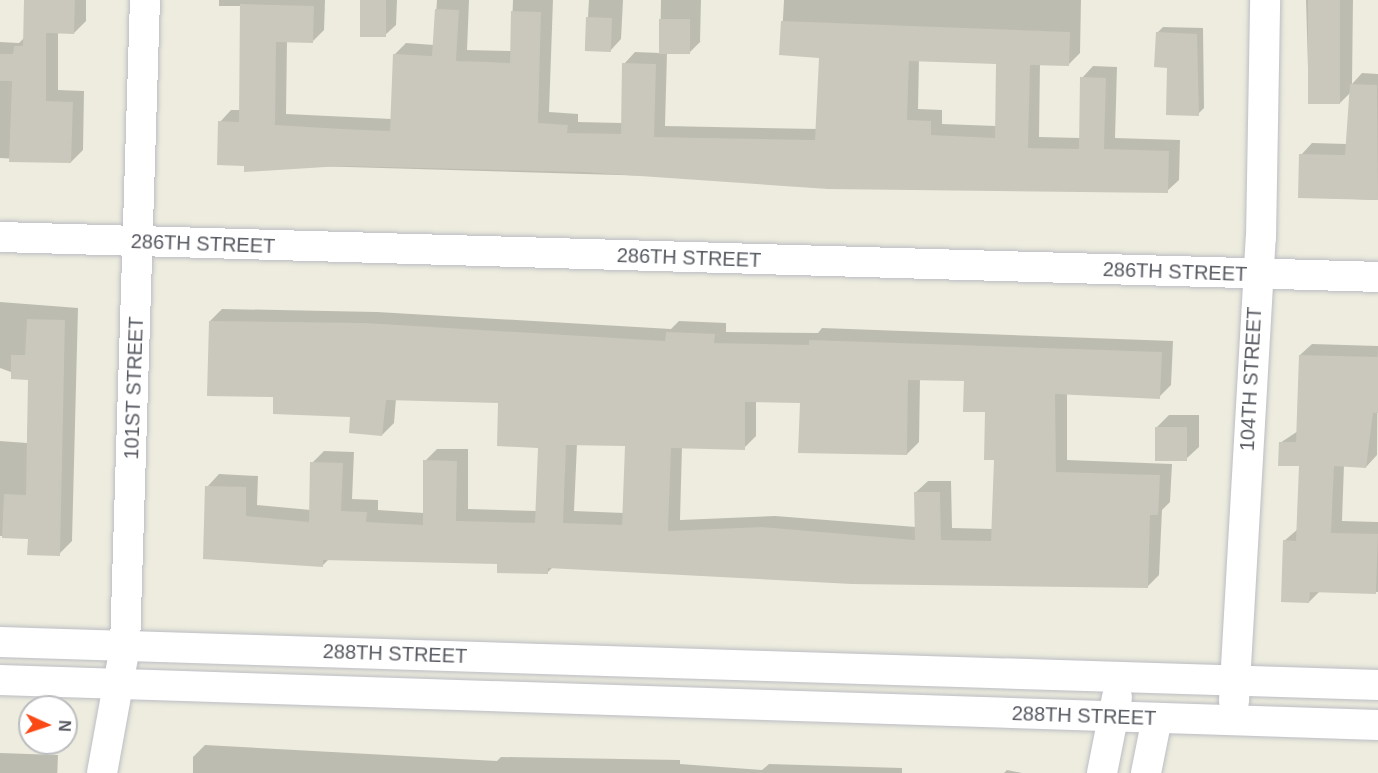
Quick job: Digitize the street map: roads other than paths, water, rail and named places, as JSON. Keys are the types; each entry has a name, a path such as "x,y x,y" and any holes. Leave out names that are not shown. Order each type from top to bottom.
{"street":[{"name":"101ST STREET","path":"102,773 124,646 139,242 145,0"},
{"name":"104TH STREET","path":"1230,721 1238,680 1256,274 1265,0"},
{"name":"286TH STREET","path":"0,237 1378,277"},
{"name":"288TH STREET","path":"0,642 1378,685"},
{"path":"460,695 462,656"},
{"path":"789,706 790,666"},
{"path":"1102,773 1121,677"},
{"name":"288TH STREET","path":"0,680 1378,725"},
{"path":"1146,773 1156,718"}]}
